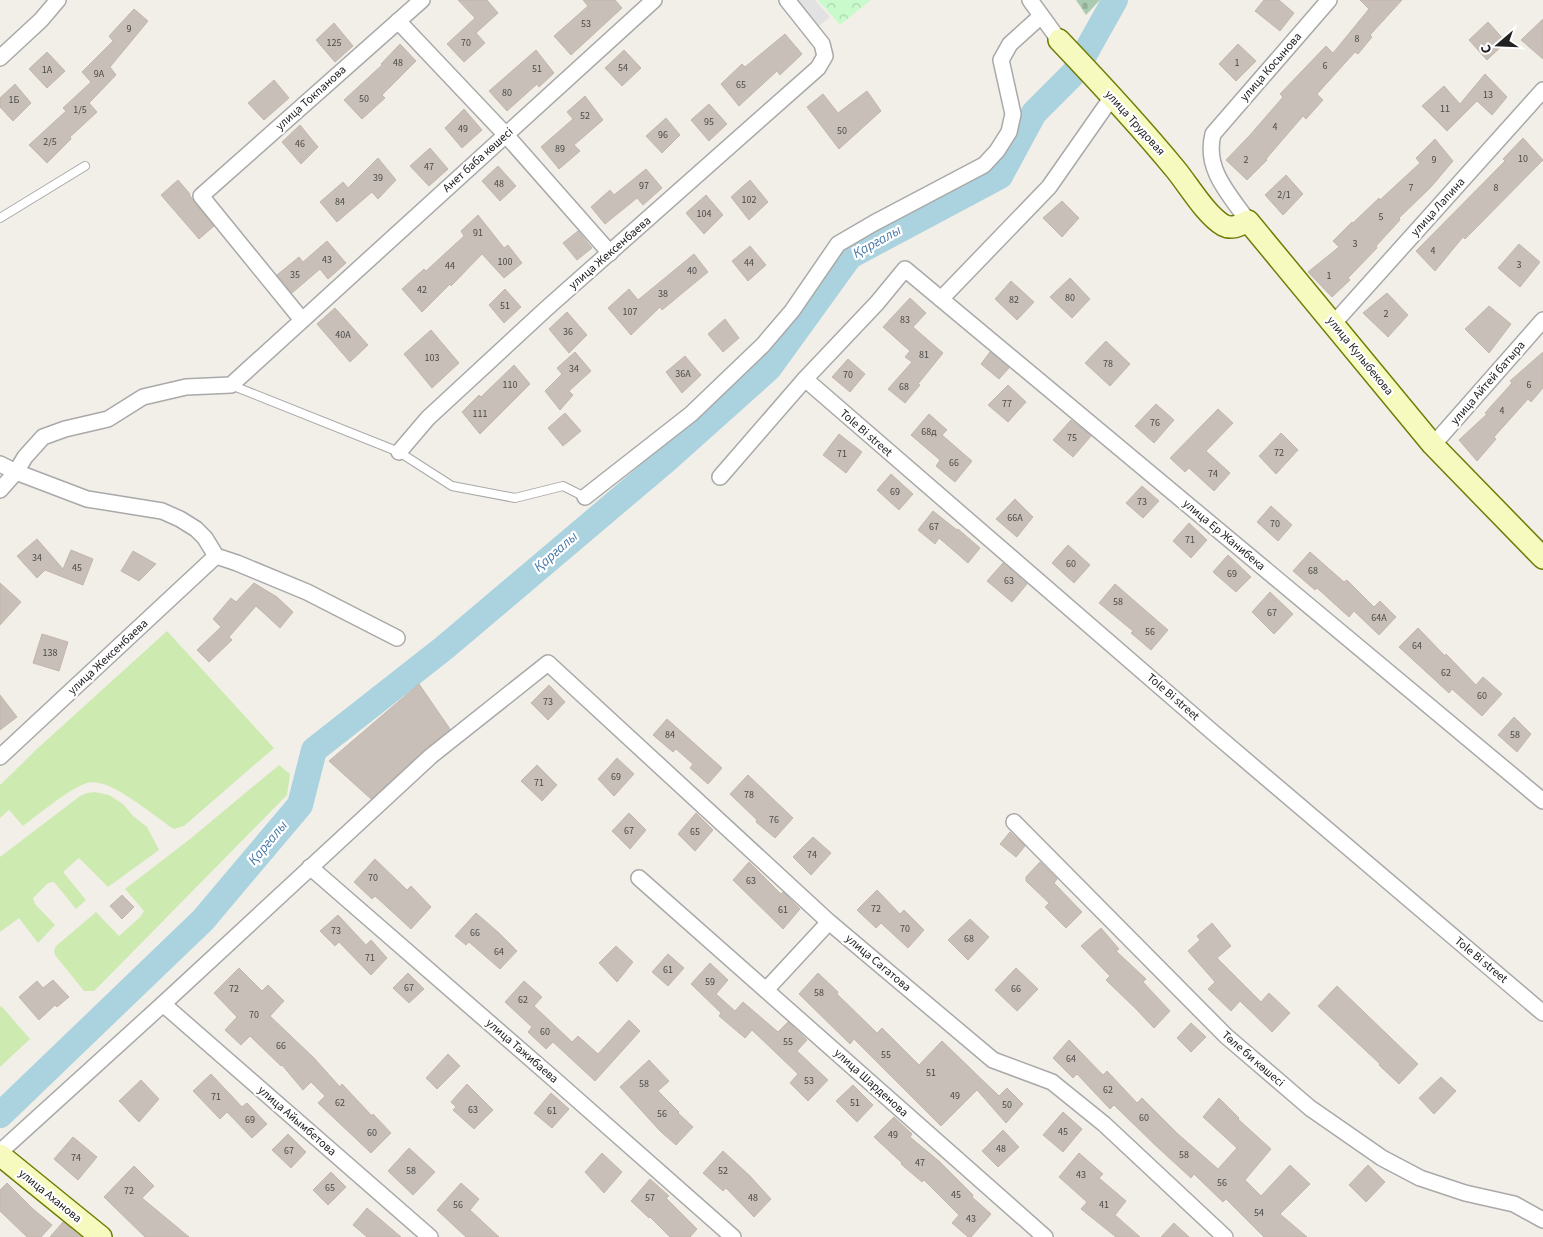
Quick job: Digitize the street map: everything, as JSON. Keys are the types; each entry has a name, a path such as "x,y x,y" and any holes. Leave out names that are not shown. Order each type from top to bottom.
{"street":[{"path":"0,58 41,20 58,0"},
{"name":"улица Токпанова","path":"302,320 201,196 422,0"},
{"name":"Анет баба көшесі","path":"231,385 654,0"},
{"name":"улица Жексенбаева","path":"399,452 428,418 547,308 818,68 825,56 822,44 787,0"},
{"name":"улица Трудовая","path":"1030,0 1058,40 1112,97 1176,170 1214,218 1228,227 1235,227 1248,221"},
{"name":"улица Косынова","path":"1213,134 1329,0"},
{"path":"585,497 691,414 764,345 792,311 838,244 984,165 997,151 1009,132 1013,114 1001,60 1010,44 1041,16"},
{"path":"398,21 506,135 610,253"},
{"name":"улица Лапина","path":"1334,324 1543,90"},
{"path":"941,299 1049,187 1112,97"},
{"name":"улица Кулыбекова","path":"1213,134 1211,141 1212,162 1221,183 1248,221 1434,446 1543,558"},
{"name":"улица Ер Жанибека","path":"805,379 905,269 1543,801"},
{"name":"улица Айтей батыра","path":"1434,446 1543,320"},
{"path":"720,477 805,379"},
{"name":"Tole Bi street","path":"805,379 1216,735 1543,1013"},
{"path":"0,490 43,437 64,428 108,419 142,396 186,386 231,385"},
{"path":"0,464 87,499 162,511 196,529 205,538 216,556 307,592 396,638"},
{"name":"улица Жексенбаева","path":"0,758 216,556"},
{"name":"улица Сагатова","path":"310,867 431,756 548,663 829,922 992,1060 1052,1082 1104,1124 1225,1237"},
{"name":"Төле би көшесі","path":"1014,822 1226,1036 1310,1108 1382,1158 1420,1178 1465,1193 1514,1204 1543,1220"},
{"path":"1,1156 310,867"},
{"name":"улица Тажибаева","path":"310,867 556,1080 733,1237"},
{"name":"улица Шарденова","path":"639,878 1045,1237"},
{"path":"766,990 829,922"},
{"name":"улица Айымбетова","path":"163,1004 430,1237"},
{"name":"улица Аханова","path":"1,1156 101,1237"}],"lane":[{"path":"0,218 85,166"},
{"path":"231,385 399,452 452,486 515,498 563,486 585,497"}],"green space":[{"path":"818,0 871,0 840,25"},
{"path":"1076,0 1100,0 1086,15"},
{"path":"167,631 274,748 184,826 174,829 119,791 97,782 87,783 72,790 23,826 9,810 0,818 0,785"},
{"path":"279,765 290,774 287,795 94,991 84,991 55,955 54,950 56,946 96,912 119,936 144,911 125,889 190,839"},
{"path":"95,792 109,795 123,804 133,816 147,827 159,850 108,887 79,858 63,872 86,900 76,909 54,882 48,883 33,898 35,904 55,925 38,943 19,918 0,932 0,857 80,796"},
{"path":"0,1006 30,1039 0,1067"}],"shaded area":[{"path":"796,0 815,0 830,17 819,26"}],"building":[{"path":"458,0 487,0 498,13 476,33 485,43 464,62 447,44 475,18"},
{"path":"583,0 615,0 622,8 571,55 554,36 588,6"},
{"path":"1264,0 1279,0 1294,13 1280,31 1255,11"},
{"path":"1360,0 1402,0 1370,35 1372,37 1358,54 1355,52 1317,94 1323,100 1306,119 1303,116 1267,160 1247,180 1226,160 1283,97 1280,94 1326,46 1333,53 1369,9"},
{"path":"134,9 148,21 110,67 116,75 89,103 97,112 70,137 71,139 47,163 29,145 66,111 63,108 91,82 82,72 113,41 109,36"},
{"path":"1543,19 1543,59 1521,40"},
{"path":"1488,22 1506,42 1487,60 1469,40"},
{"path":"334,23 353,46 335,62 316,40"},
{"path":"785,34 802,54 780,75 777,71 739,106 721,84 742,64 745,67"},
{"path":"400,44 416,61 382,95 385,98 362,119 344,100 382,65"},
{"path":"1238,44 1256,61 1236,81 1219,64"},
{"path":"536,50 554,73 539,87 537,84 507,111 489,91"},
{"path":"624,50 641,68 622,86 605,68"},
{"path":"47,52 65,71 47,88 29,69"},
{"path":"1485,74 1507,97 1492,115 1477,101 1447,131 1422,106 1444,86 1460,104"},
{"path":"274,80 289,98 264,120 248,103"},
{"path":"15,84 31,103 13,121 0,107 0,98"},
{"path":"867,91 881,111 839,149 807,107 823,94 838,113"},
{"path":"585,96 603,120 574,145 580,151 559,169 541,147 573,119 567,112"},
{"path":"709,104 727,124 709,141 691,120"},
{"path":"464,109 482,130 462,148 445,128"},
{"path":"666,118 680,135 662,153 646,136"},
{"path":"300,125 318,147 301,164 282,142"},
{"path":"1523,138 1543,160 1465,239 1463,237 1435,271 1416,251 1505,161 1503,159"},
{"path":"1435,139 1453,161 1431,187 1399,218 1400,220 1376,246 1377,248 1348,278 1350,280 1332,297 1308,272 1339,247 1333,241 1352,222 1379,198 1380,200 1420,163 1416,158"},
{"path":"430,148 448,169 429,186 410,166"},
{"path":"378,158 396,180 378,199 372,192 337,222 320,202 343,182 348,188"},
{"path":"498,166 516,186 500,201 482,181"},
{"path":"646,169 662,188 643,205 637,198 605,224 591,207 610,190 614,195"},
{"path":"1286,175 1303,194 1283,215 1265,195"},
{"path":"178,180 214,226 199,239 161,195"},
{"path":"750,180 768,202 749,220 731,197"},
{"path":"706,195 723,215 704,234 686,213"},
{"path":"1062,201 1079,218 1062,237 1043,218"},
{"path":"478,215 504,248 508,245 522,263 504,278 482,254 422,312 402,289 424,269 426,271 464,236 461,231"},
{"path":"578,231 592,248 577,260 563,243"},
{"path":"327,241 346,263 328,279 320,269 292,293 277,275 299,257 303,262"},
{"path":"1519,244 1540,262 1520,287 1498,268"},
{"path":"750,246 766,265 748,281 732,261"},
{"path":"694,254 708,272 662,310 660,307 631,335 608,308 629,289 638,300"},
{"path":"1070,278 1090,299 1072,318 1050,297"},
{"path":"1011,281 1034,302 1017,320 995,299"},
{"path":"505,289 521,307 504,323 489,305"},
{"path":"1387,293 1408,315 1388,337 1363,313"},
{"path":"910,298 926,313 913,327 943,353 905,403 888,389 912,362 905,357 910,351 883,327"},
{"path":"1489,306 1511,324 1489,353 1465,329"},
{"path":"335,308 368,345 350,362 317,324"},
{"path":"567,312 587,335 569,353 549,329"},
{"path":"725,319 739,338 723,352 708,334"},
{"path":"431,330 459,363 432,388 404,354"},
{"path":"1106,341 1130,364 1110,386 1085,363"},
{"path":"575,352 591,371 569,391 573,395 560,410 545,391 562,374 557,368"},
{"path":"990,352 1009,368 999,379 981,364"},
{"path":"1543,352 1543,388 1531,402 1528,399 1494,437 1496,439 1477,461 1459,440 1487,414 1485,413 1512,383 1510,381"},
{"path":"685,356 701,375 682,393 666,372"},
{"path":"848,359 865,374 850,392 832,377"},
{"path":"514,365 530,384 480,434 462,412 479,395 481,397"},
{"path":"1008,385 1026,402 1008,422 988,405"},
{"path":"1156,404 1174,420 1154,443 1135,426"},
{"path":"1218,409 1233,423 1206,451 1230,473 1214,491 1189,468 1185,472 1170,458"},
{"path":"565,413 581,431 563,446 548,428"},
{"path":"929,414 947,430 942,435 972,461 955,482 936,466 940,460 911,435"},
{"path":"1071,420 1091,436 1073,457 1053,440"},
{"path":"1281,433 1298,450 1276,474 1259,456"},
{"path":"839,434 862,452 846,473 823,455"},
{"path":"891,474 913,494 899,510 877,490"},
{"path":"1142,486 1159,501 1143,518 1126,503"},
{"path":"1015,499 1033,517 1017,537 996,519"},
{"path":"1271,506 1292,525 1278,541 1257,522"},
{"path":"933,511 980,548 968,563 939,538 935,544 918,530"},
{"path":"1189,523 1207,540 1191,558 1173,541"},
{"path":"37,539 63,569 71,550 93,559 83,585 45,570 37,578 17,556"},
{"path":"1068,545 1090,565 1074,583 1052,563"},
{"path":"133,551 156,564 139,581 121,571"},
{"path":"1310,552 1344,582 1347,580 1374,607 1380,601 1396,617 1379,635 1354,611 1349,617 1317,588 1315,590 1293,571"},
{"path":"1228,555 1251,577 1236,592 1213,572"},
{"path":"1003,563 1027,584 1012,602 987,581"},
{"path":"0,583 21,602 0,625"},
{"path":"254,583 277,597 293,612 280,628 256,606 229,637 232,640 209,662 197,650 221,627 213,619 231,598 236,602"},
{"path":"1115,584 1168,630 1151,650 1131,633 1133,631 1099,603"},
{"path":"1270,592 1293,614 1274,634 1252,612"},
{"path":"1418,628 1476,685 1483,677 1502,694 1482,716 1452,689 1449,693 1399,647"},
{"path":"42,634 68,642 59,671 33,663"},
{"path":"419,684 450,729 425,749 371,799 329,761"},
{"path":"549,685 565,702 548,720 531,703"},
{"path":"0,695 17,717 0,730"},
{"path":"1514,717 1531,734 1517,752 1498,735"},
{"path":"667,719 722,768 708,784 690,768 693,764 676,749 673,752 653,735"},
{"path":"617,758 634,774 614,796 598,779"},
{"path":"537,765 557,785 542,801 521,781"},
{"path":"748,775 793,818 775,838 756,822 757,820 730,794"},
{"path":"629,813 646,830 630,849 612,831"},
{"path":"696,813 713,830 695,851 678,834"},
{"path":"1010,832 1025,846 1016,857 1000,844"},
{"path":"813,837 831,853 811,875 793,857"},
{"path":"375,859 407,890 411,886 431,907 411,929 375,896 372,899 354,882"},
{"path":"749,862 781,894 783,892 800,909 783,929 733,880"},
{"path":"1040,862 1057,879 1054,883 1082,912 1066,928 1045,907 1049,903 1026,881 1026,877"},
{"path":"877,890 900,914 904,910 924,930 908,948 881,923 876,928 857,910"},
{"path":"122,895 134,907 122,919 110,906"},
{"path":"476,913 517,951 500,969 469,942 466,945 455,936"},
{"path":"338,915 366,945 371,940 387,958 371,975 339,942 335,946 320,931"},
{"path":"970,919 989,937 968,960 948,940"},
{"path":"1212,923 1231,946 1217,958 1261,1002 1269,993 1290,1013 1272,1032 1240,1001 1231,1011 1208,989 1215,982 1188,951 1200,940 1197,936"},
{"path":"1101,928 1119,949 1116,951 1146,979 1143,982 1170,1011 1154,1028 1106,980 1110,976 1081,946"},
{"path":"616,946 633,962 617,982 599,963"},
{"path":"668,954 684,968 668,986 652,972"},
{"path":"710,963 728,980 716,994 735,1011 743,1002 778,1032 788,1022 807,1040 797,1051 828,1080 808,1101 790,1083 798,1074 752,1030 745,1038 719,1016 721,1013 691,984"},
{"path":"239,968 262,991 268,985 284,1001 270,1016 314,1058 340,1087 342,1084 391,1133 371,1153 318,1103 325,1096 311,1082 303,1090 282,1065 250,1036 241,1045 225,1030 237,1017 214,993"},
{"path":"1016,968 1038,989 1017,1011 995,990"},
{"path":"408,973 424,989 409,1003 393,988"},
{"path":"818,973 877,1033 882,1028 919,1065 942,1041 999,1096 1007,1088 1023,1104 1006,1123 977,1090 941,1126 854,1039 850,1044 799,994"},
{"path":"53,980 69,997 57,1007 55,1005 39,1020 19,997 37,981 43,988"},
{"path":"524,981 542,997 534,1006 572,1042 578,1036 598,1054 629,1020 640,1031 595,1081 553,1042 546,1049 528,1032 532,1027 505,1002"},
{"path":"1337,986 1418,1064 1399,1084 1318,1006"},
{"path":"1191,1023 1206,1037 1191,1052 1177,1038"},
{"path":"1069,1040 1103,1075 1107,1071 1137,1103 1142,1098 1178,1134 1218,1169 1237,1148 1203,1117 1219,1098 1238,1119 1271,1149 1245,1180 1261,1196 1290,1165 1310,1184 1280,1214 1307,1237 1264,1237 1226,1199 1223,1202 1194,1174 1191,1178 1114,1105 1110,1109 1077,1074 1073,1078 1053,1058"},
{"path":"448,1054 460,1066 437,1089 426,1078"},
{"path":"649,1060 669,1081 658,1091 693,1127 676,1145 660,1131 620,1087"},
{"path":"211,1074 242,1107 247,1103 267,1124 252,1138 227,1112 220,1119 193,1091"},
{"path":"1441,1077 1456,1091 1434,1114 1419,1098"},
{"path":"141,1080 159,1099 139,1122 119,1101"},
{"path":"467,1084 493,1110 474,1129 453,1110 456,1107 451,1102"},
{"path":"853,1085 873,1105 857,1122 836,1101"},
{"path":"551,1093 569,1109 552,1128 534,1113"},
{"path":"1063,1112 1082,1129 1063,1152 1043,1135"},
{"path":"894,1117 912,1134 910,1137 940,1162 973,1195 972,1197 991,1214 971,1237 968,1237 952,1223 959,1215 924,1180 922,1182 901,1164 874,1137"},
{"path":"1003,1130 1019,1147 998,1167 982,1151"},
{"path":"288,1134 306,1152 291,1168 272,1150"},
{"path":"73,1137 97,1157 78,1180 54,1159"},
{"path":"409,1148 435,1172 413,1195 388,1171"},
{"path":"723,1151 771,1199 754,1217 726,1188 723,1191 703,1173"},
{"path":"602,1153 622,1172 604,1193 585,1172"},
{"path":"1079,1153 1103,1174 1099,1178 1126,1201 1115,1215 1140,1237 1116,1237 1081,1209 1087,1202 1059,1177"},
{"path":"1368,1165 1385,1182 1366,1202 1349,1185"},
{"path":"134,1166 154,1186 142,1198 189,1237 145,1237 104,1197"},
{"path":"331,1172 346,1187 328,1205 313,1190"},
{"path":"650,1179 669,1196 666,1198 697,1229 690,1237 670,1237 631,1201"},
{"path":"7,1183 52,1225 41,1237 27,1237 0,1211 0,1190"},
{"path":"461,1183 479,1199 470,1210 499,1237 466,1237 437,1210"},
{"path":"367,1208 401,1237 367,1237 353,1225"},
{"path":"63,1222 77,1234 81,1237 50,1237"},
{"path":"1174,1223 1189,1237 1161,1237"}],"waterway":[{"name":"Қарғалы","path":"0,1115 203,920 300,805 314,750 444,648 665,461 769,368 850,256 1000,176 1034,113 1074,73 1115,0"}]}
